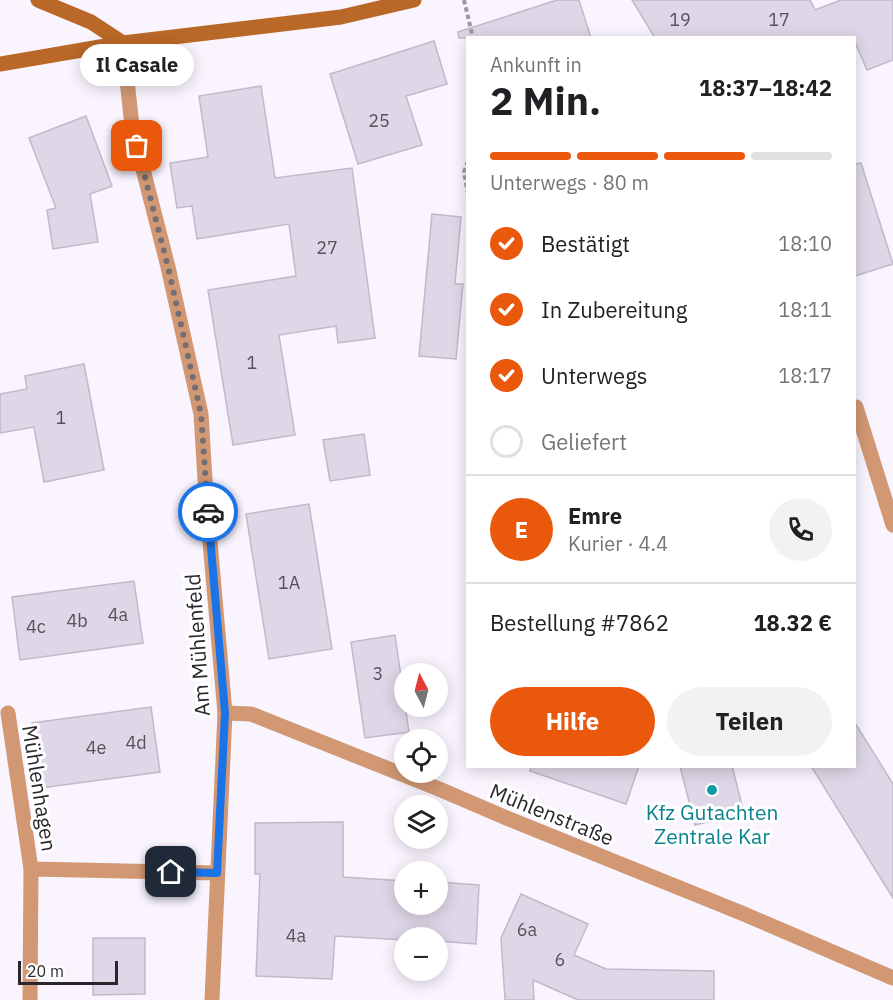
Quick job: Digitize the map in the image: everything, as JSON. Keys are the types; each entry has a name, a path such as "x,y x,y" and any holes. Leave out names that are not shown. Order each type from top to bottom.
{"main road":[{"path":"38,0 91,22 123,43"},
{"path":"0,64 123,43 342,17 414,0"}],"street":[{"name":"Am Mühlenfeld","path":"123,43 132,126 168,267 201,414 225,713 212,1000"},
{"path":"856,407 893,525"},
{"name":"Mühlenhagen","path":"8,713 31,869 30,1000"},
{"name":"Mühlenstraße","path":"225,713 250,714 262,718 744,914 893,978"},
{"name":"Mühlenhagen","path":"31,869 217,873"}],"path":[{"path":"464,0 473,36"},
{"path":"466,166 464,172 466,183"}],"building":[{"path":"557,0 579,0 590,36 466,36 466,38 459,38 458,32"},
{"path":"632,0 810,0 815,10 841,0 893,0 893,60 867,70 856,44 856,36 654,36"},
{"path":"434,41 447,84 406,96 422,145 358,164 330,74"},
{"path":"261,86 275,178 352,168 375,338 338,343 336,326 279,335 295,435 233,445 208,290 296,276 289,224 197,239 192,206 177,208 170,163 208,157 199,96"},
{"path":"86,116 112,186 90,194 98,242 53,249 47,210 56,208 29,138"},
{"path":"861,163 893,264 856,276 856,164"},
{"path":"432,214 461,217 455,284 463,284 456,359 419,356"},
{"path":"84,364 104,470 44,482 34,427 0,433 0,394 27,389 25,376"},
{"path":"364,434 370,475 330,481 323,440"},
{"path":"309,504 332,649 269,659 246,514"},
{"path":"134,581 143,643 20,660 12,597"},
{"path":"395,635 399,663 394,663 394,717 407,717 409,729 394,729 394,734 365,738 351,642"},
{"path":"151,707 160,772 41,788 32,723"},
{"path":"856,725 893,784 893,898 812,768 856,768"},
{"path":"531,768 638,768 626,804 530,771"},
{"name":"Kfz Gutachten Zentrale Kar","path":"681,768 733,768 744,813 695,825"},
{"path":"343,822 343,877 394,880 394,915 448,915 448,883 479,885 476,944 448,942 448,927 394,927 394,939 335,936 332,979 256,976 260,874 255,874 255,823"},
{"path":"521,894 588,924 574,955 606,969 714,971 714,1000 578,1000 533,980 534,1000 505,1000 501,938"},
{"path":"93,938 145,938 145,994 93,995"}],"way so far":[{"path":"137,146 168,267 201,414 208,512"}],"place":[{"name":"Il Casale","path":"137,146"},
{"name":"Kfz Gutachten Zentrale Kar","path":"712,790"}],"route":[{"path":"171,872 217,873 225,713 208,512"}]}
